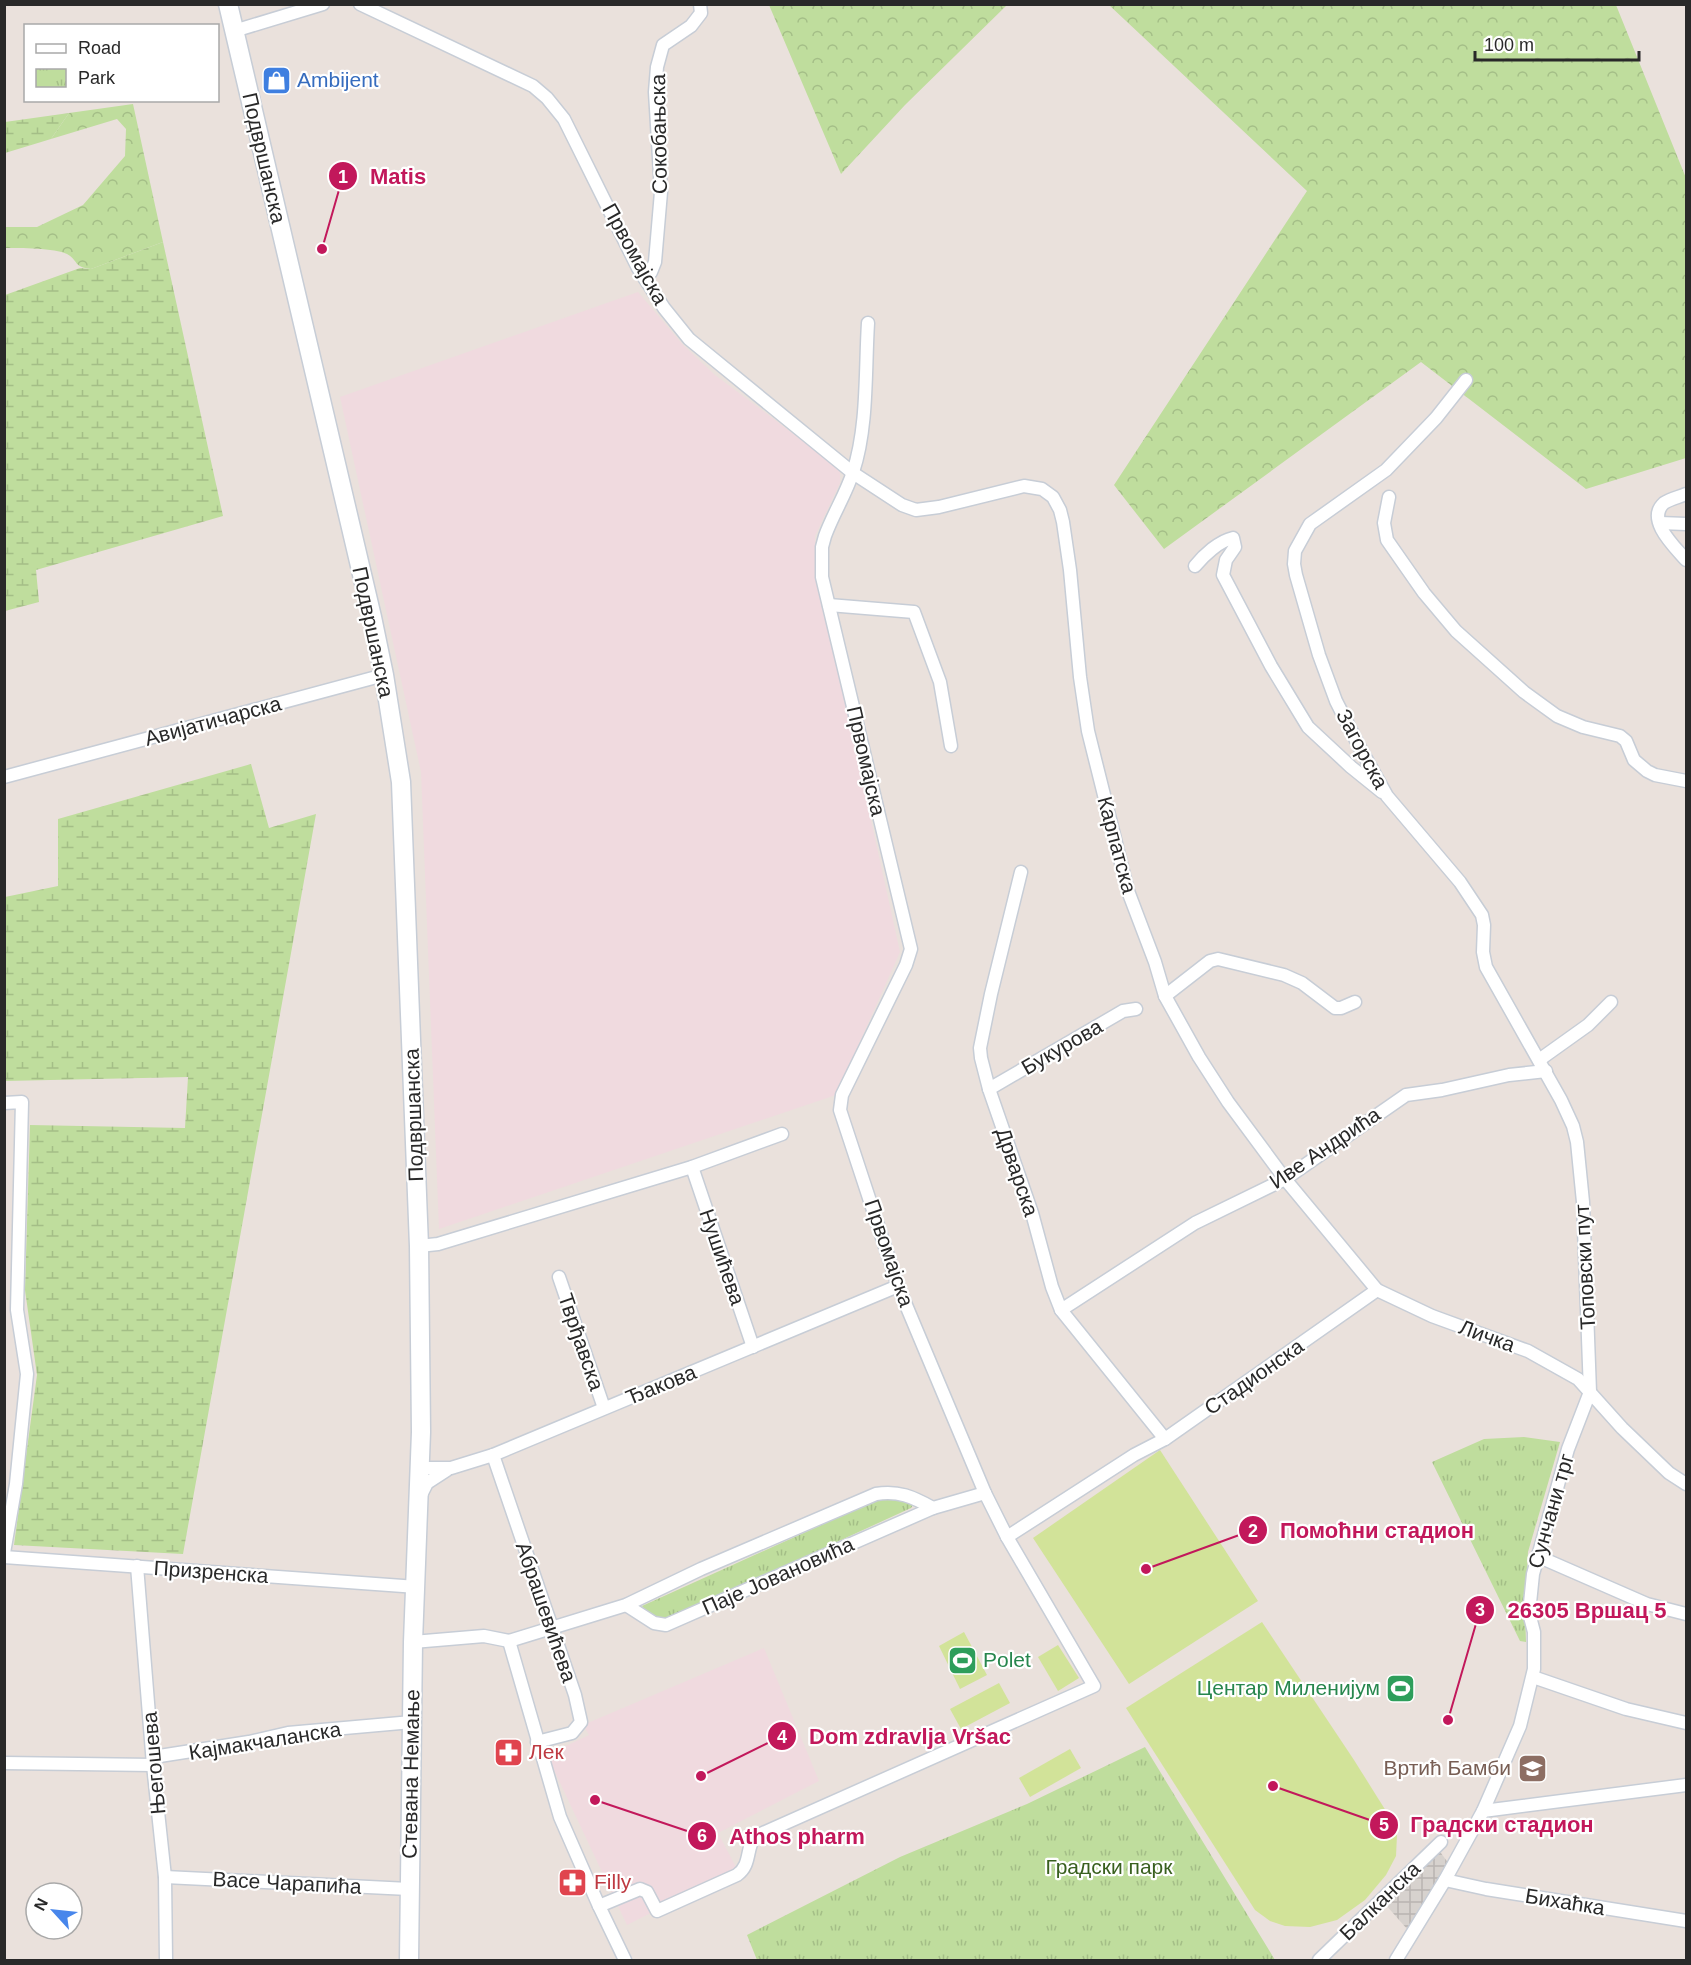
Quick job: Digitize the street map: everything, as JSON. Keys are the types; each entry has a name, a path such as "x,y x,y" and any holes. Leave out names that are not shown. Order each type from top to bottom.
{"street":[{"name":"Подвршанска","path":"228,4 372,617 401,782 419,1246 420,1468 417,1587"},
{"path":"234,31 324,4"},
{"name":"Првомајска","path":"360,4 533,86 547,98 564,119 645,279 664,308 689,339 853,473 822,547 822,577 911,949 906,965 840,1103 898,1287 985,1493 1007,1537 1094,1686 754,1837 743,1871 657,1911 647,1892 640,1889 598,1906"},
{"name":"Сокобањска","path":"645,279 655,262 661,192 655,92 657,67 663,45 691,26 701,13 700,4"},
{"path":"853,473 862,424 868,323"},
{"name":"Загорска","path":"1466,380 1429,426 1386,470 1310,524 1295,551 1296,575 1326,677 1360,748 1388,796 1460,882 1482,915 1486,967 1546,1071 1573,1126 1577,1142"},
{"name":"Карпатска","path":"853,473 902,505 916,510 939,507 1024,486 1048,492 1060,510 1070,570 1080,677 1088,731 1128,891 1155,962 1165,996 1199,1057 1228,1102 1285,1179"},
{"path":"1686,495 1666,502 1660,508 1660,523 1666,537 1686,560"},
{"path":"1389,497 1384,523 1387,540 1424,593 1456,631 1516,685 1557,716 1583,727 1620,736 1626,741 1634,760 1647,771 1655,775 1686,781"},
{"path":"1660,523 1686,524"},
{"path":"1195,566 1203,556 1227,539 1233,538 1235,547 1227,560 1223,574 1271,666 1308,727 1351,767 1388,796"},
{"path":"829,605 914,612 940,682 951,746"},
{"name":"Авијатичарска","path":"4,777 384,675"},
{"name":"Дрварска","path":"1021,872 980,1048 989,1089 1032,1213 1052,1287 1061,1310 1165,1438"},
{"path":"1165,996 1210,961 1218,959 1284,975 1302,983 1335,1008 1355,1002"},
{"path":"1539,1060 1588,1024 1611,1002"},
{"name":"Букурова","path":"989,1089 1123,1011 1136,1009"},
{"name":"Иве Андрића","path":"1061,1310 1195,1223 1285,1179 1406,1095 1442,1090 1509,1075 1546,1071"},
{"path":"4,1103 22,1102 17,1310 27,1374 16,1484 4,1555"},
{"path":"419,1246 438,1244 692,1167 782,1134"},
{"name":"Топовски пут","path":"1577,1142 1582,1202 1590,1392"},
{"name":"Нушићева","path":"692,1167 753,1347"},
{"path":"1285,1179 1377,1290"},
{"name":"Тврђавска","path":"559,1277 604,1408"},
{"name":"Ђакова","path":"420,1468 451,1468 493,1455 898,1287"},
{"name":"Личка","path":"1377,1290 1431,1316 1528,1351 1578,1379 1622,1428 1669,1473 1686,1484"},
{"name":"Стадионска","path":"1007,1537 1134,1455 1165,1438 1377,1290"},
{"name":"Сунчани трг","path":"1396,1960 1445,1880 1483,1811 1520,1726 1534,1673 1534,1632 1530,1606 1537,1556 1568,1449 1590,1392"},
{"name":"Абрашевићева","path":"493,1455 575,1695 581,1722 572,1733 537,1742"},
{"path":"419,1501 427,1483 451,1468"},
{"name":"Паје Јовановића","path":"413,1642 484,1636 509,1641 626,1605 701,1569 876,1494 887,1492 907,1495 933,1508"},
{"name":"Паје Јовановића","path":"626,1605 654,1623 666,1625 933,1508 985,1493"},
{"name":"Призренска","path":"4,1555 417,1587"},
{"path":"1537,1556 1639,1600 1686,1614"},
{"name":"Његошева","path":"137,1566 165,1877 166,1960"},
{"name":"Стевана Немање","path":"413,1956 409,1889 413,1642 417,1587"},
{"path":"509,1641 560,1817 598,1906 625,1960"},
{"path":"1534,1673 1626,1709 1686,1723"},
{"name":"Кајмакчаланска","path":"4,1763 153,1761 288,1733 412,1722"},
{"path":"1483,1811 1686,1785"},
{"name":"Балканска","path":"1319,1960 1441,1842"},
{"name":"Васе Чарапића","path":"165,1877 409,1889"},
{"name":"Бихаћка","path":"1445,1880 1486,1889 1686,1921"}],"shaded area":[{"path":"638,292 683,345 715,375 840,469 840,483 815,536 817,575 900,952 836,1095 439,1229 421,772 340,397"},
{"path":"764,1648 819,1781 718,1833 737,1869 627,1925 547,1755 589,1735 583,1725"},
{"path":"1438,1849 1449,1864 1407,1929 1385,1904"}],"green space":[{"path":"769,5 1007,5 905,105 841,174"},
{"path":"1109,5 1616,5 1686,178 1686,458 1586,489 1421,362 1164,549 1114,485 1307,191"},
{"path":"133,104 163,242 91,269 81,267 67,254 61,252 5,248 4,227 37,227 83,205 125,156 126,129 117,119 51,139 69,113"},
{"path":"69,113 51,139 5,153 5,122"},
{"path":"163,242 223,516 36,570 39,602 5,611 5,295 80,268 91,269"},
{"path":"251,764 269,828 316,814 183,1554 14,1545 37,1375 25,1290 30,1125 185,1128 188,1077 5,1081 5,897 58,886 58,819"},
{"path":"1524,1437 1560,1442 1528,1552 1526,1642 1520,1641 1432,1462 1484,1439"},
{"path":"1160,1450 1258,1601 1129,1684 1033,1538"},
{"path":"893,1496 911,1502 913,1505 911,1508 669,1619 653,1616 642,1606 881,1498"},
{"path":"1262,1622 1354,1760 1386,1811 1397,1835 1396,1856 1386,1875 1365,1900 1337,1920 1310,1927 1285,1926 1270,1921 1255,1910 1126,1708"},
{"name":"Polet","path":"964,1632 987,1675 960,1689 939,1646"},
{"path":"1058,1645 1079,1678 1058,1691 1038,1657"},
{"path":"999,1683 1010,1703 961,1729 950,1709"},
{"name":"Градски парк","path":"1145,1747 1275,1960 757,1960 747,1935 900,1857 1027,1804"},
{"path":"1070,1749 1081,1768 1030,1797 1019,1778"}],"place":[{"name":"Ambijent","path":"276,80"},
{"name":"Matis","path":"322,249"},
{"name":"Помоћни стадион","path":"1146,1569"},
{"name":"Polet","path":"962,1660"},
{"name":"Центар Миленијум","path":"1401,1688"},
{"name":"26305 Вршац 5","path":"1448,1720"},
{"name":"Лек","path":"508,1752"},
{"name":"Вртић Бамби","path":"1532,1768"},
{"name":"Dom zdravlja Vršac","path":"701,1776"},
{"name":"Градски стадион","path":"1273,1786"},
{"name":"Athos pharm","path":"595,1800"},
{"name":"Filly","path":"573,1882"}]}
